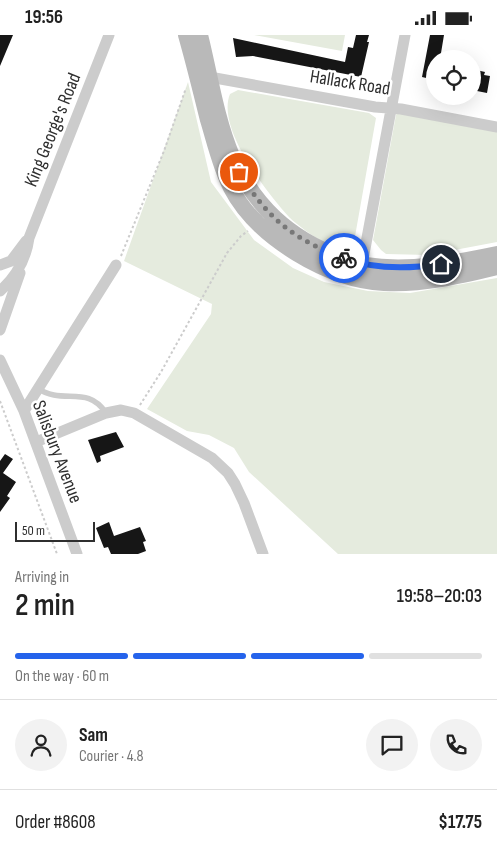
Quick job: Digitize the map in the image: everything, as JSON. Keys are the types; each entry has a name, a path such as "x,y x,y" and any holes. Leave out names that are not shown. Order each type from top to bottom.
{"main road":[{"path":"186,35 224,172 232,190 244,207 258,224 272,236 296,252 326,267 361,272 382,267 425,267 497,254"},
{"path":"200,35 198,78 221,125 231,155 250,189 268,213 287,229 301,239 383,283 428,281 497,267"}],"street":[{"name":"King George's Road","path":"0,291 13,278 28,244 109,35"},
{"path":"361,272 405,35"},
{"name":"Hallack Road","path":"198,78 391,108 497,127"},
{"name":"King George's Road","path":"0,272 5,263 28,244"},
{"name":"King George's Road","path":"0,331 14,293 28,244"},
{"path":"24,411 116,265"},
{"name":"Salisbury Avenue","path":"1,360 24,411 77,554"},
{"path":"36,442 106,413 120,410 134,413 212,459 228,473 244,503 263,554"}],"lane":[{"path":"38,388 52,396 91,399 100,404 106,413"}],"path":[{"path":"116,265 164,151 198,78"},
{"path":"134,413 160,372 227,253 241,236 258,224"},
{"path":"0,401 58,554"}],"shaded area":[{"path":"254,35 345,35 342,51"},
{"path":"188,82 211,182 254,240 293,268 324,282 368,291 410,293 497,278 497,554 338,554 249,472 234,448 209,435 187,431 147,409 211,314 212,304 124,261"},
{"path":"238,90 369,113 376,118 354,242 346,247 332,245 323,242 306,231 292,220 257,177 237,142 230,124 228,108 230,94"},
{"path":"401,109 497,127 497,242 428,255 386,254 373,240 396,115"}],"building":[{"path":"0,35 13,35 0,66"},
{"path":"356,35 369,35 361,77 253,56 236,57 233,38 345,62 348,47 353,48"},
{"path":"430,35 444,35 442,50 427,50"},
{"path":"426,56 426,78 422,77"},
{"path":"481,71 485,72 484,75 490,76 487,93 481,92"},
{"path":"116,432 124,447 100,456 101,461 97,463 88,440"},
{"path":"5,454 13,459 3,473 16,482 7,496 10,498 0,512 0,461"},
{"path":"109,522 114,536 140,527 146,541 143,542 146,551 138,554 111,554 108,547 104,548 96,528"}],"way so far":[{"path":"239,172 268,213 287,229 321,250 344,258"}],"route":[{"path":"344,258 362,265 382,267 425,267 441,264"}]}
